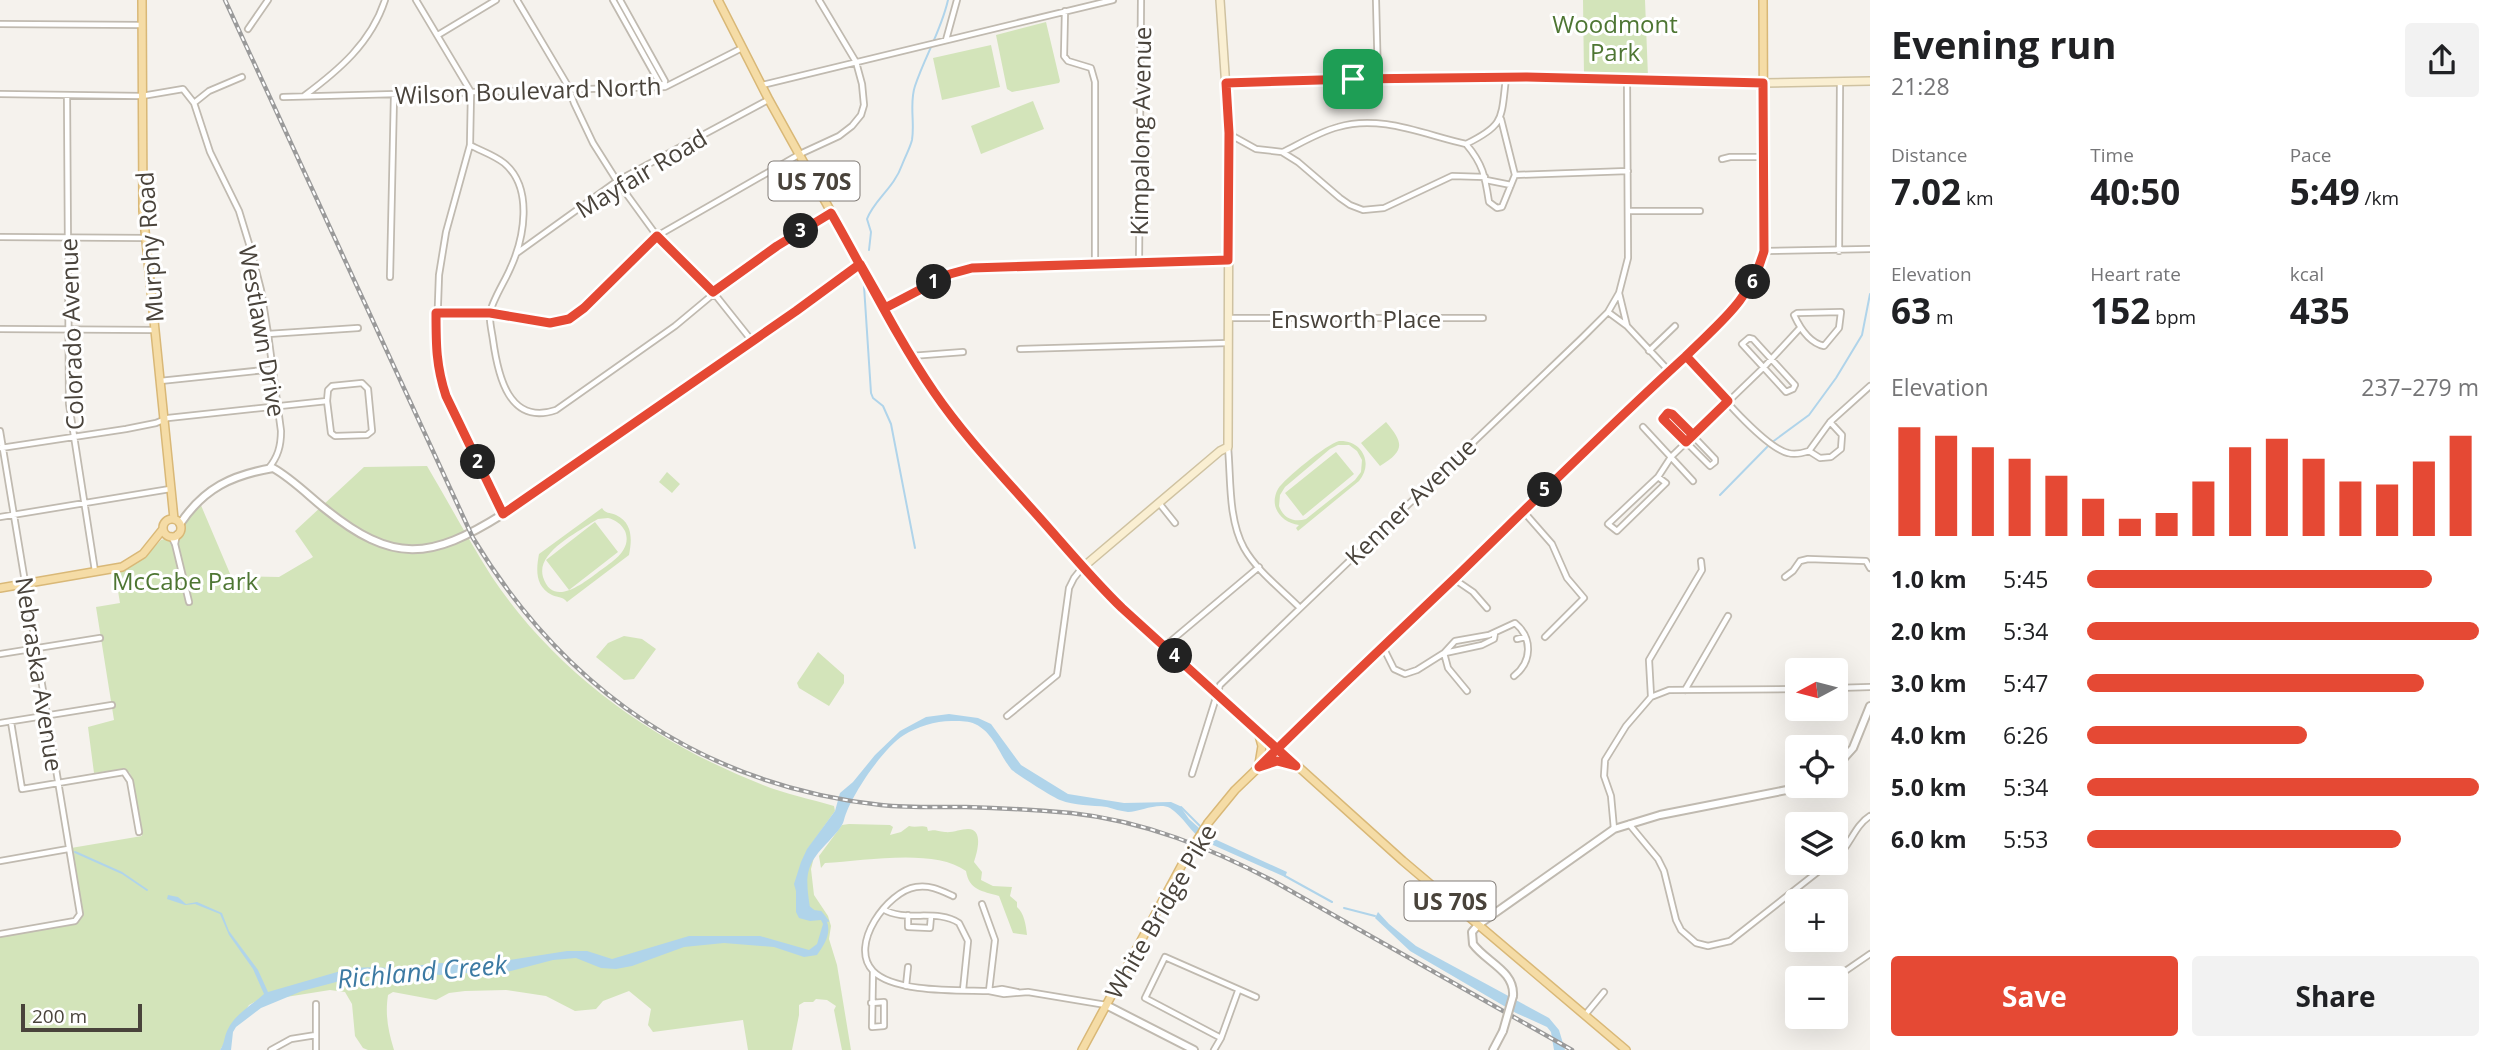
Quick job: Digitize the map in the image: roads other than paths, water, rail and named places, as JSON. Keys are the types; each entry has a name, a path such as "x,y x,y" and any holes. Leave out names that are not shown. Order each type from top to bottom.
{"main road":[{"name":"Murphy Road","path":"142,0 143,211 174,521"},
{"name":"US 70S","path":"718,0 769,100 911,356 955,421 1082,568 1276,749 1626,1050"},
{"path":"1082,568 1228,447 1229,133 1220,0"},
{"path":"1763,0 1764,251"},
{"path":"1763,83 1870,81"},
{"name":"White Bridge Pike","path":"1082,1050 1184,861 1217,811 1276,749 1686,356 1746,295 1757,275 1764,251"},
{"path":"0,588 127,564 169,533 174,521"},
{"path":"169,533 174,521"},
{"path":"1254,728 1262,746 1259,767 1277,761 1296,766"}],"street":[{"path":"248,29 268,0"},
{"path":"304,97 354,55 376,23 385,0"},
{"path":"416,0 471,92 470,145 446,232 439,275 436,359 446,396 503,514"},
{"path":"438,35 496,0"},
{"path":"517,0 570,90 593,143 617,181 657,236 713,292 752,341"},
{"path":"613,0 660,84 665,86"},
{"path":"620,0 665,81 665,86"},
{"path":"436,313 490,313 550,323 569,319 584,308 657,236 800,154 839,136 852,126 861,115 864,100 856,62 819,0"},
{"path":"946,40 957,0"},
{"path":"1074,0 1075,9"},
{"path":"762,85 1113,0"},
{"name":"Kimpalong Avenue","path":"1139,263 1141,0"},
{"path":"1376,0 1378,79"},
{"path":"1065,11 1064,56 1068,61 1091,68 1095,82 1095,264"},
{"path":"0,24 142,25"},
{"name":"Wilson Boulevard North","path":"283,97 665,86 743,48"},
{"path":"0,94 142,96 183,89 194,103 209,91 243,77"},
{"path":"1226,83 1506,78 1763,83"},
{"path":"1282,152 1329,130 1354,124 1398,126 1466,144 1479,160 1489,202 1497,208 1502,207 1515,175 1501,119 1506,78"},
{"path":"1626,79 1628,258 1619,293 1627,326"},
{"path":"1839,251 1840,82"},
{"name":"Colorado Avenue","path":"67,95 68,396 95,572"},
{"path":"390,277 394,95"},
{"name":"Mayfair Road","path":"517,253 617,181 769,100"},
{"name":"Westlawn Drive","path":"194,103 211,152 239,211 261,290 279,406 281,443 275,460 267,469"},
{"path":"1466,144 1488,134 1501,119"},
{"path":"1229,133 1256,149 1282,152 1298,162 1340,198 1363,210 1384,208 1452,176 1485,178 1511,185"},
{"path":"470,145 504,163 515,178 522,200 525,219 517,253 490,313 496,365 507,393 531,414 556,410 675,326 713,292 777,246 831,213"},
{"path":"1722,159 1763,157"},
{"path":"1515,175 1628,171"},
{"path":"1628,211 1700,211"},
{"path":"0,237 146,237"},
{"path":"1764,251 1870,249"},
{"path":"885,308 959,270 1002,266 1228,260"},
{"path":"174,521 186,515 218,485 273,468 369,540 386,547 405,550 431,548 472,531 503,514 860,264"},
{"name":"Kenner Avenue","path":"1192,774 1220,685 1608,312 1619,293"},
{"path":"1608,312 1627,326 1670,371"},
{"path":"1841,312 1839,328 1824,346 1819,345 1800,328 1794,316 1797,313 1841,312"},
{"name":"Ensworth Place","path":"1228,318 1483,318"},
{"path":"1649,351 1675,326"},
{"path":"268,334 358,328"},
{"path":"1658,477 1666,484 1617,531 1608,524 1658,477 1671,457 1764,367 1800,328"},
{"path":"0,329 155,330"},
{"path":"1752,339 1771,359 1796,387 1786,392 1742,344 1745,340 1752,339"},
{"path":"1020,349 1228,343"},
{"path":"911,356 963,352"},
{"path":"1686,356 1762,436 1786,453 1809,451 1830,422 1870,387"},
{"path":"160,381 274,369"},
{"path":"362,383 366,385 372,431 367,435 335,436 331,433 327,401 328,390 332,386 362,383"},
{"path":"1,448 139,427 164,420 327,401"},
{"path":"1672,414 1693,435 1715,459 1710,466 1663,419 1665,415 1672,414"},
{"path":"1809,451 1820,458 1831,457 1842,449 1842,435 1830,422"},
{"path":"1643,427 1693,481"},
{"name":"Nebraska Avenue","path":"0,431 80,917 75,921 0,934"},
{"path":"1228,447 1237,531 1244,548 1299,607"},
{"path":"0,517 170,491"},
{"path":"1159,502 1175,523"},
{"path":"1523,511 1552,544 1567,578 1584,598 1545,637"},
{"path":"169,533 176,544 189,602"},
{"path":"1785,577 1800,561 1808,559 1866,561 1870,568"},
{"path":"1651,697 1649,660 1702,570 1701,561"},
{"path":"1164,646 1259,567"},
{"path":"1007,716 1057,676 1069,588 1082,568"},
{"path":"1453,579 1473,592 1487,608"},
{"path":"1685,690 1728,616"},
{"path":"1383,646 1394,669 1405,674 1418,670 1457,641 1495,633 1513,623 1522,629 1529,656 1514,676"},
{"path":"1444,653 1482,645 1494,639 1495,633"},
{"path":"1517,639 1525,637"},
{"path":"0,654 100,638"},
{"path":"1444,653 1448,668 1467,691"},
{"path":"1848,688 1870,687"},
{"path":"1614,829 1611,796 1604,776 1605,760 1626,726 1651,697 1669,690 1785,689"},
{"path":"0,723 112,705"},
{"path":"1848,754 1853,748 1869,708"},
{"path":"11,722 22,789 124,772 129,778 139,832"},
{"path":"1493,1050 1503,1031 1513,996 1513,986 1507,976 1473,944 1472,932 1478,925 1614,829 1660,815 1785,790"},
{"path":"1848,845 1859,824 1870,816"},
{"path":"1629,824 1658,859 1681,930 1696,943 1708,946 1730,941 1814,875"},
{"path":"0,861 68,849"},
{"path":"872,1003 884,1002 884,1026 872,1027 872,1003 873,971 868,959 867,943 874,923 883,909 900,893 913,887 932,887 953,896"},
{"path":"982,904 995,940 989,991"},
{"path":"883,909 894,914 955,920 966,933 968,945 963,990"},
{"path":"908,915 908,927 930,928 930,916"},
{"path":"1848,969 1870,954"},
{"path":"1221,1038 1146,998 1165,957 1256,997"},
{"path":"906,986 908,967"},
{"path":"873,971 906,986 989,991 1002,989 1106,1005 1194,1050"},
{"path":"1214,1050 1238,991"},
{"path":"1585,1015 1604,992"},
{"path":"316,1004 316,1050"},
{"path":"271,1050 290,1040 316,1035"}],"water":[{"path":"949,714 978,718 991,724 1021,765 1068,794 1124,803 1171,802 1180,806 1189,819 1208,836 1287,872 1285,877 1204,841 1179,815 1165,806 1128,812 1060,800 1011,769 992,738 982,728 970,722 949,721 915,729 886,751 860,787 840,829 811,864 807,879 810,908 822,913 828,924 826,940 817,955 804,957 774,947 724,943 684,947 616,969 601,968 576,958 553,960 495,975 432,973 389,977 359,976 302,991 261,1008 236,1027 231,1050 220,1050 231,1024 264,994 253,969 229,935 220,914 195,904 185,905 167,899 168,895 178,897 186,904 197,902 222,913 229,931 258,970 268,992 351,968 397,969 435,963 491,963 567,951 587,951 612,959 689,936 760,936 809,950 817,944 823,924 821,920 799,918 794,884 807,849 835,811 840,793 900,731 926,717"},
{"path":"1378,912 1416,946 1549,1018 1559,1030 1565,1050 1554,1050 1551,1032 1547,1027 1516,1013 1410,951 1375,918"}],"waterway":[{"path":"869,250 871,232 867,219 898,173 910,146 913,133 913,92 948,0"},
{"path":"864,286 871,393 883,406 891,424 915,548"},
{"path":"1720,495 1771,443 1809,415 1862,335 1870,294"},
{"name":"Richland Creek","path":"1181,807 1202,828"},
{"path":"75,852 122,873 147,890"},
{"name":"Richland Creek","path":"1285,876 1332,902"},
{"name":"Richland Creek","path":"809,907 821,912 828,921"},
{"name":"Richland Creek","path":"1344,908 1375,916"}],"railway":[{"path":"225,0 473,538 510,592 550,641 595,684 644,721 698,752 755,776 816,794 892,806 979,807 1071,813 1125,822 1202,847 1275,882 1572,1050"}],"park label":[{"name":"Woodmont Park","path":"1615,37"},
{"name":"McCabe Park","path":"185,580"}]}
